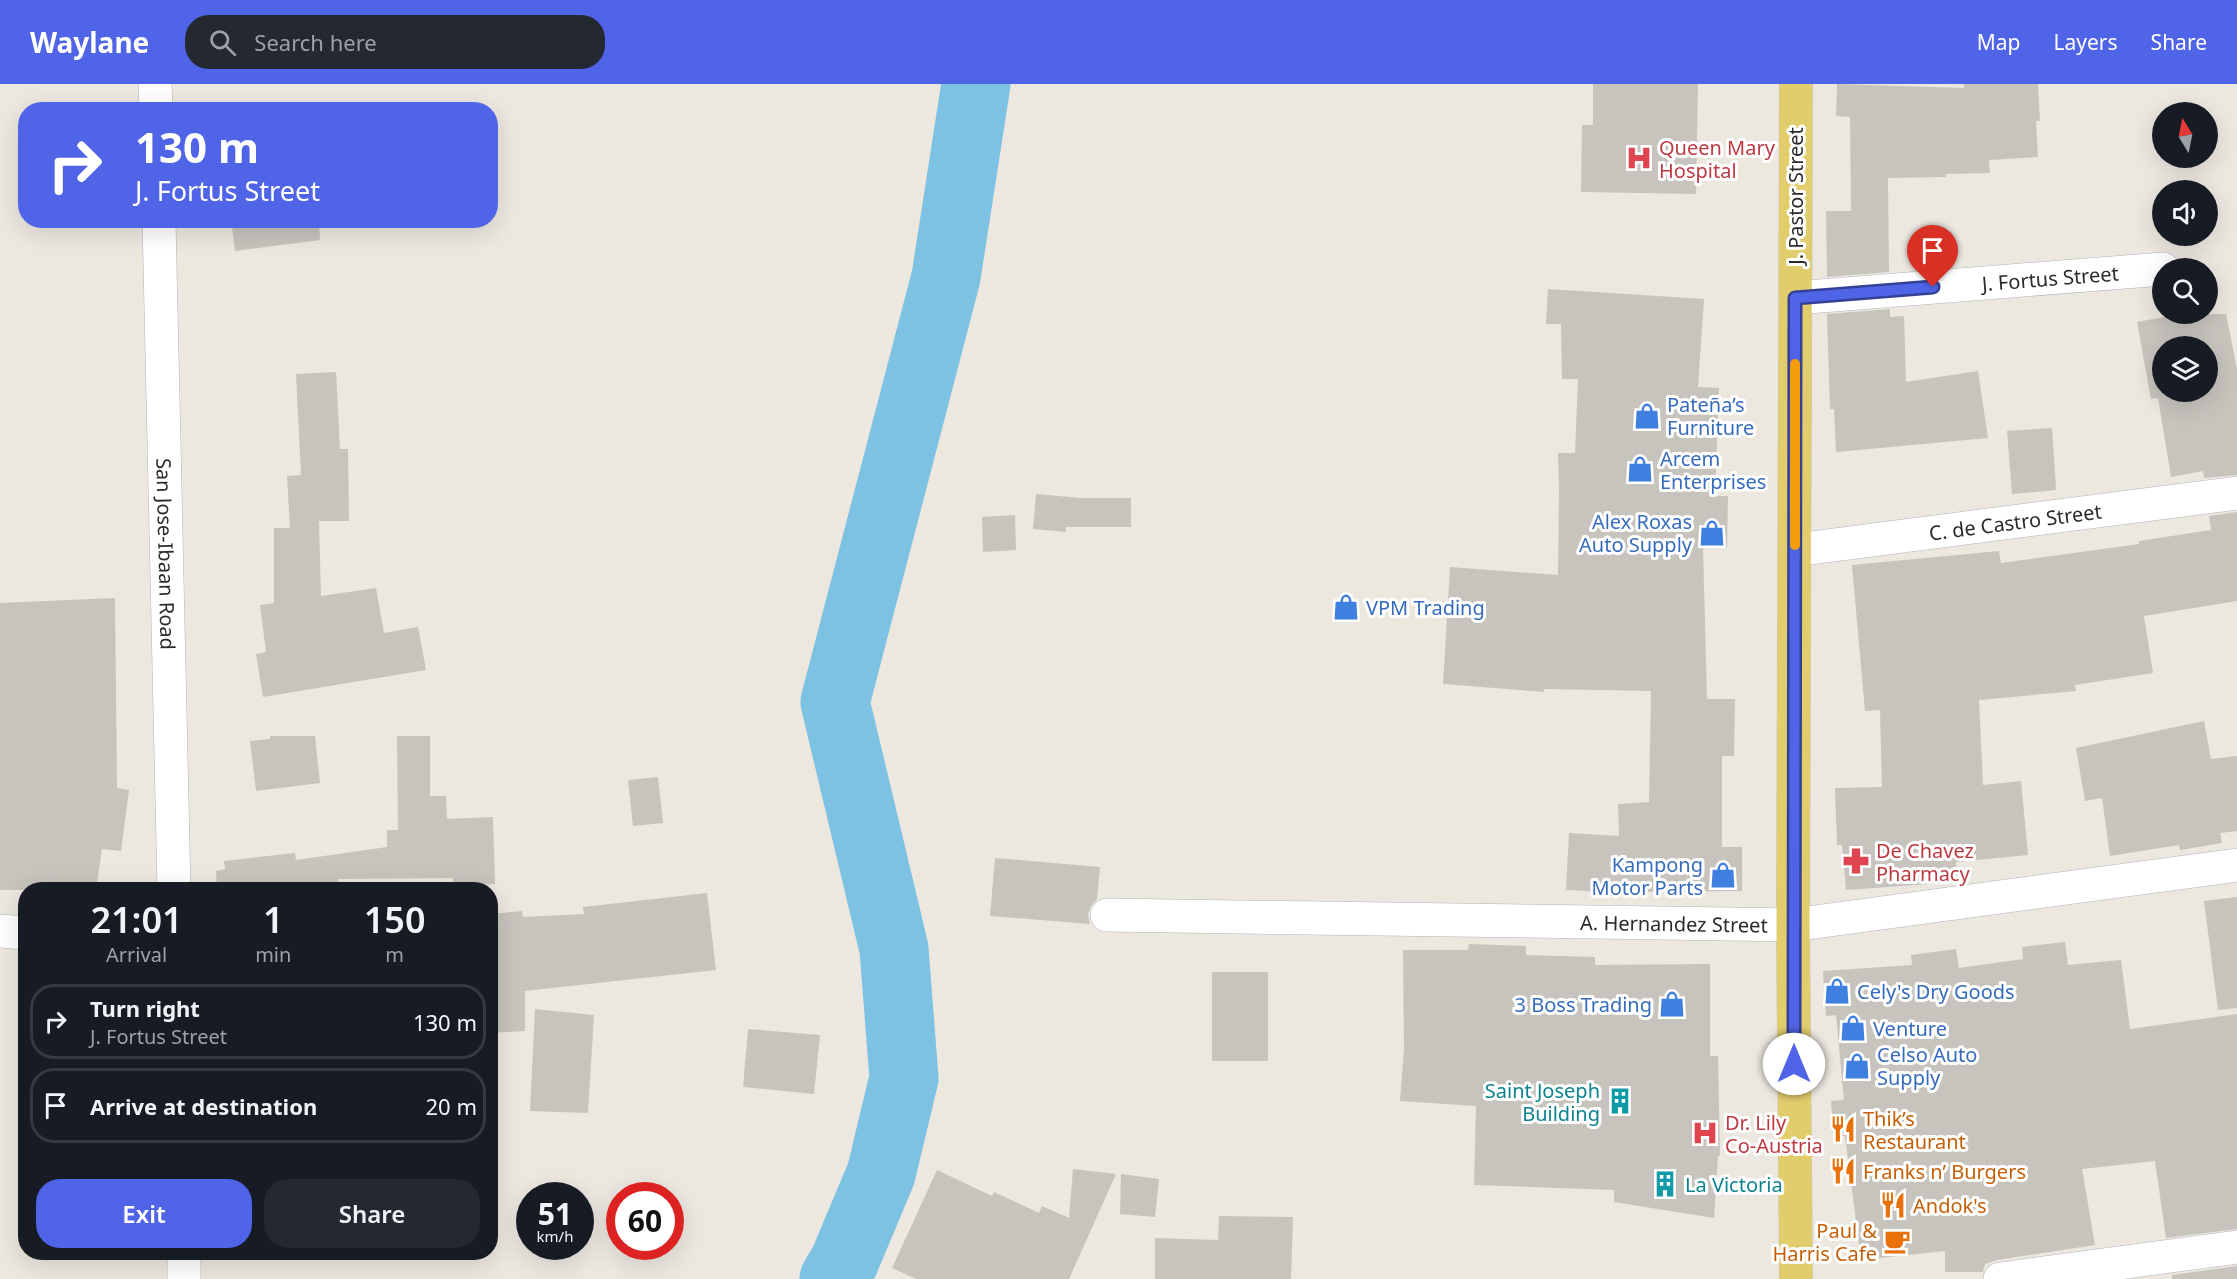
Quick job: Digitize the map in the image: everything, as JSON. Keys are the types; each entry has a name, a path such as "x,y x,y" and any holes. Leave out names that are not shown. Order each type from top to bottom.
{"main road":[{"name":"J. Pastor Street","path":"1796,84 1793,925 1796,1279"}],"street":[{"path":"155,84 156,102"},
{"name":"San Jose-Ibaan Road","path":"159,228 174,882"},
{"name":"J. Fortus Street","path":"1795,298 2152,270"},
{"name":"C. de Castro Street","path":"1795,550 2237,493"},
{"name":"A. Hernandez Street","path":"1107,915 1793,925 2237,865"},
{"path":"0,931 18,932"},
{"path":"2000,1279 2237,1247"},
{"path":"184,1260 184,1279"}],"building":[{"name":"Queen Mary Hospital","path":"1593,84 1698,84 1696,194 1581,192 1582,125 1593,125"},
{"path":"1837,84 1964,88 1964,84 2038,84 2040,121 2036,121 2038,157 1989,160 1990,173 1946,174 1946,177 1888,178 1889,272 1827,277 1826,211 1851,211 1850,117 1836,116"},
{"path":"232,228 319,228 320,240 235,251"},
{"path":"1548,289 1704,299 1698,387 1719,388 1715,496 1728,496 1727,548 1703,547 1707,699 1735,699 1734,756 1722,756 1722,847 1742,847 1742,891 1566,890 1569,833 1619,836 1618,804 1649,802 1651,691 1544,689 1544,692 1443,684 1450,567 1558,575 1558,453 1575,453 1578,379 1562,379 1561,324 1546,324"},
{"path":"1890,309 1890,317 1904,316 1906,382 1978,371 1988,438 1836,452 1834,409 1830,409 1827,314"},
{"path":"2218,314 2226,314 2237,369 2237,475 2204,478 2203,471 2171,477 2159,402 2218,402 2218,336 2152,336 2151,399 2137,322 2152,319 2152,324 2218,324"},
{"path":"336,372 340,449 348,449 349,521 319,521 321,596 376,588 384,633 418,627 426,670 263,697 256,654 266,652 260,605 274,603 274,528 290,528 287,476 301,475 296,374"},
{"path":"2052,428 2056,490 2012,494 2007,431"},
{"path":"1036,494 1081,498 1131,498 1131,527 1066,527 1066,532 1033,529"},
{"path":"2237,512 2237,601 2144,616 2153,673 2075,685 2076,691 1979,700 1983,785 2021,781 2028,855 1956,862 1957,882 1846,890 1842,845 1837,845 1835,788 1882,787 1880,710 1865,711 1852,565 1999,551 2001,563 2139,544 2139,541 2211,530 2209,516"},
{"path":"1015,515 1016,550 983,552 982,517"},
{"path":"115,598 117,788 129,790 121,851 102,849 97,882 18,882 18,890 0,890 0,603"},
{"path":"2204,721 2211,759 2237,756 2237,831 2220,833 2222,843 2180,850 2179,845 2110,856 2102,798 2085,801 2076,748"},
{"path":"270,736 315,736 320,783 256,791 250,741 270,739"},
{"path":"397,736 430,736 430,796 446,796 447,819 493,817 495,882 453,882 453,878 338,879 338,882 217,882 216,871 225,869 224,861 295,853 296,860 387,847 387,830 398,830"},
{"path":"658,777 663,823 633,826 628,780"},
{"path":"995,858 1100,867 1097,899 1088,914 1090,924 990,916"},
{"path":"707,893 716,970 525,991 525,1031 498,1033 498,913 522,911 523,917 584,914 583,907"},
{"path":"2237,897 2237,1008 2218,1010 2204,901"},
{"path":"2065,942 2068,965 2121,960 2130,1029 2237,1014 2237,1229 2166,1238 2155,1161 2082,1169 2095,1245 1997,1260 1985,1264 1983,1272 1945,1272 1945,1251 1861,1260 1845,1136 1834,1137 1831,1101 1844,1100 1836,1015 1826,1016 1823,971 1912,965 1911,955 1956,949 1959,968 2023,959 2022,947"},
{"path":"1469,944 1526,946 1526,955 1595,957 1595,965 1710,964 1710,1056 1718,1056 1720,1156 1718,1156 1714,1218 1614,1202 1614,1190 1474,1185 1476,1106 1400,1101 1404,1048 1403,950 1468,950"},
{"path":"1212,972 1268,972 1268,1061 1212,1061"},
{"path":"535,1009 594,1015 588,1113 530,1111"},
{"path":"748,1029 820,1035 814,1094 743,1087"},
{"path":"1073,1169 1116,1174 1069,1279 916,1279 892,1268 937,1170 992,1196 994,1192 1039,1213 1042,1206 1069,1218"},
{"path":"1121,1174 1159,1179 1155,1217 1120,1214"},
{"path":"1219,1216 1293,1217 1291,1279 1155,1279 1155,1238 1218,1240"},
{"path":"2237,1266 2237,1279 2172,1279 2172,1275"}],"waterway":[{"path":"834,1279 844,1262 881,1174 904,1078 894,949 835,702 946,277 976,84"}],"slow traffic":[{"path":"1795,364 1795,545"}],"place":[{"name":"Queen Mary Hospital","path":"1639,158"},
{"name":"Pateña’s Furniture","path":"1647,416"},
{"name":"Arcem Enterprises","path":"1640,469"},
{"name":"Alex Roxas Auto Supply","path":"1712,533"},
{"name":"VPM Trading","path":"1346,607"},
{"name":"De Chavez Pharmacy","path":"1856,861"},
{"name":"Kampong Motor Parts","path":"1723,875"},
{"name":"Cely's Dry Goods","path":"1837,991"},
{"name":"3 Boss Trading","path":"1672,1004"},
{"name":"Venture","path":"1853,1028"},
{"name":"Celso Auto Supply","path":"1857,1066"},
{"name":"Saint Joseph Building","path":"1620,1101"},
{"name":"Thik’s Restaurant","path":"1843,1129"},
{"name":"Dr. Lily Co-Austria","path":"1705,1133"},
{"name":"Franks n’ Burgers","path":"1843,1171"},
{"name":"La Victoria","path":"1665,1184"},
{"name":"Andok's","path":"1893,1205"},
{"name":"Paul & Harris Cafe","path":"1897,1241"}],"route":[{"path":"1794,1064 1795,298 1933,287"}]}
